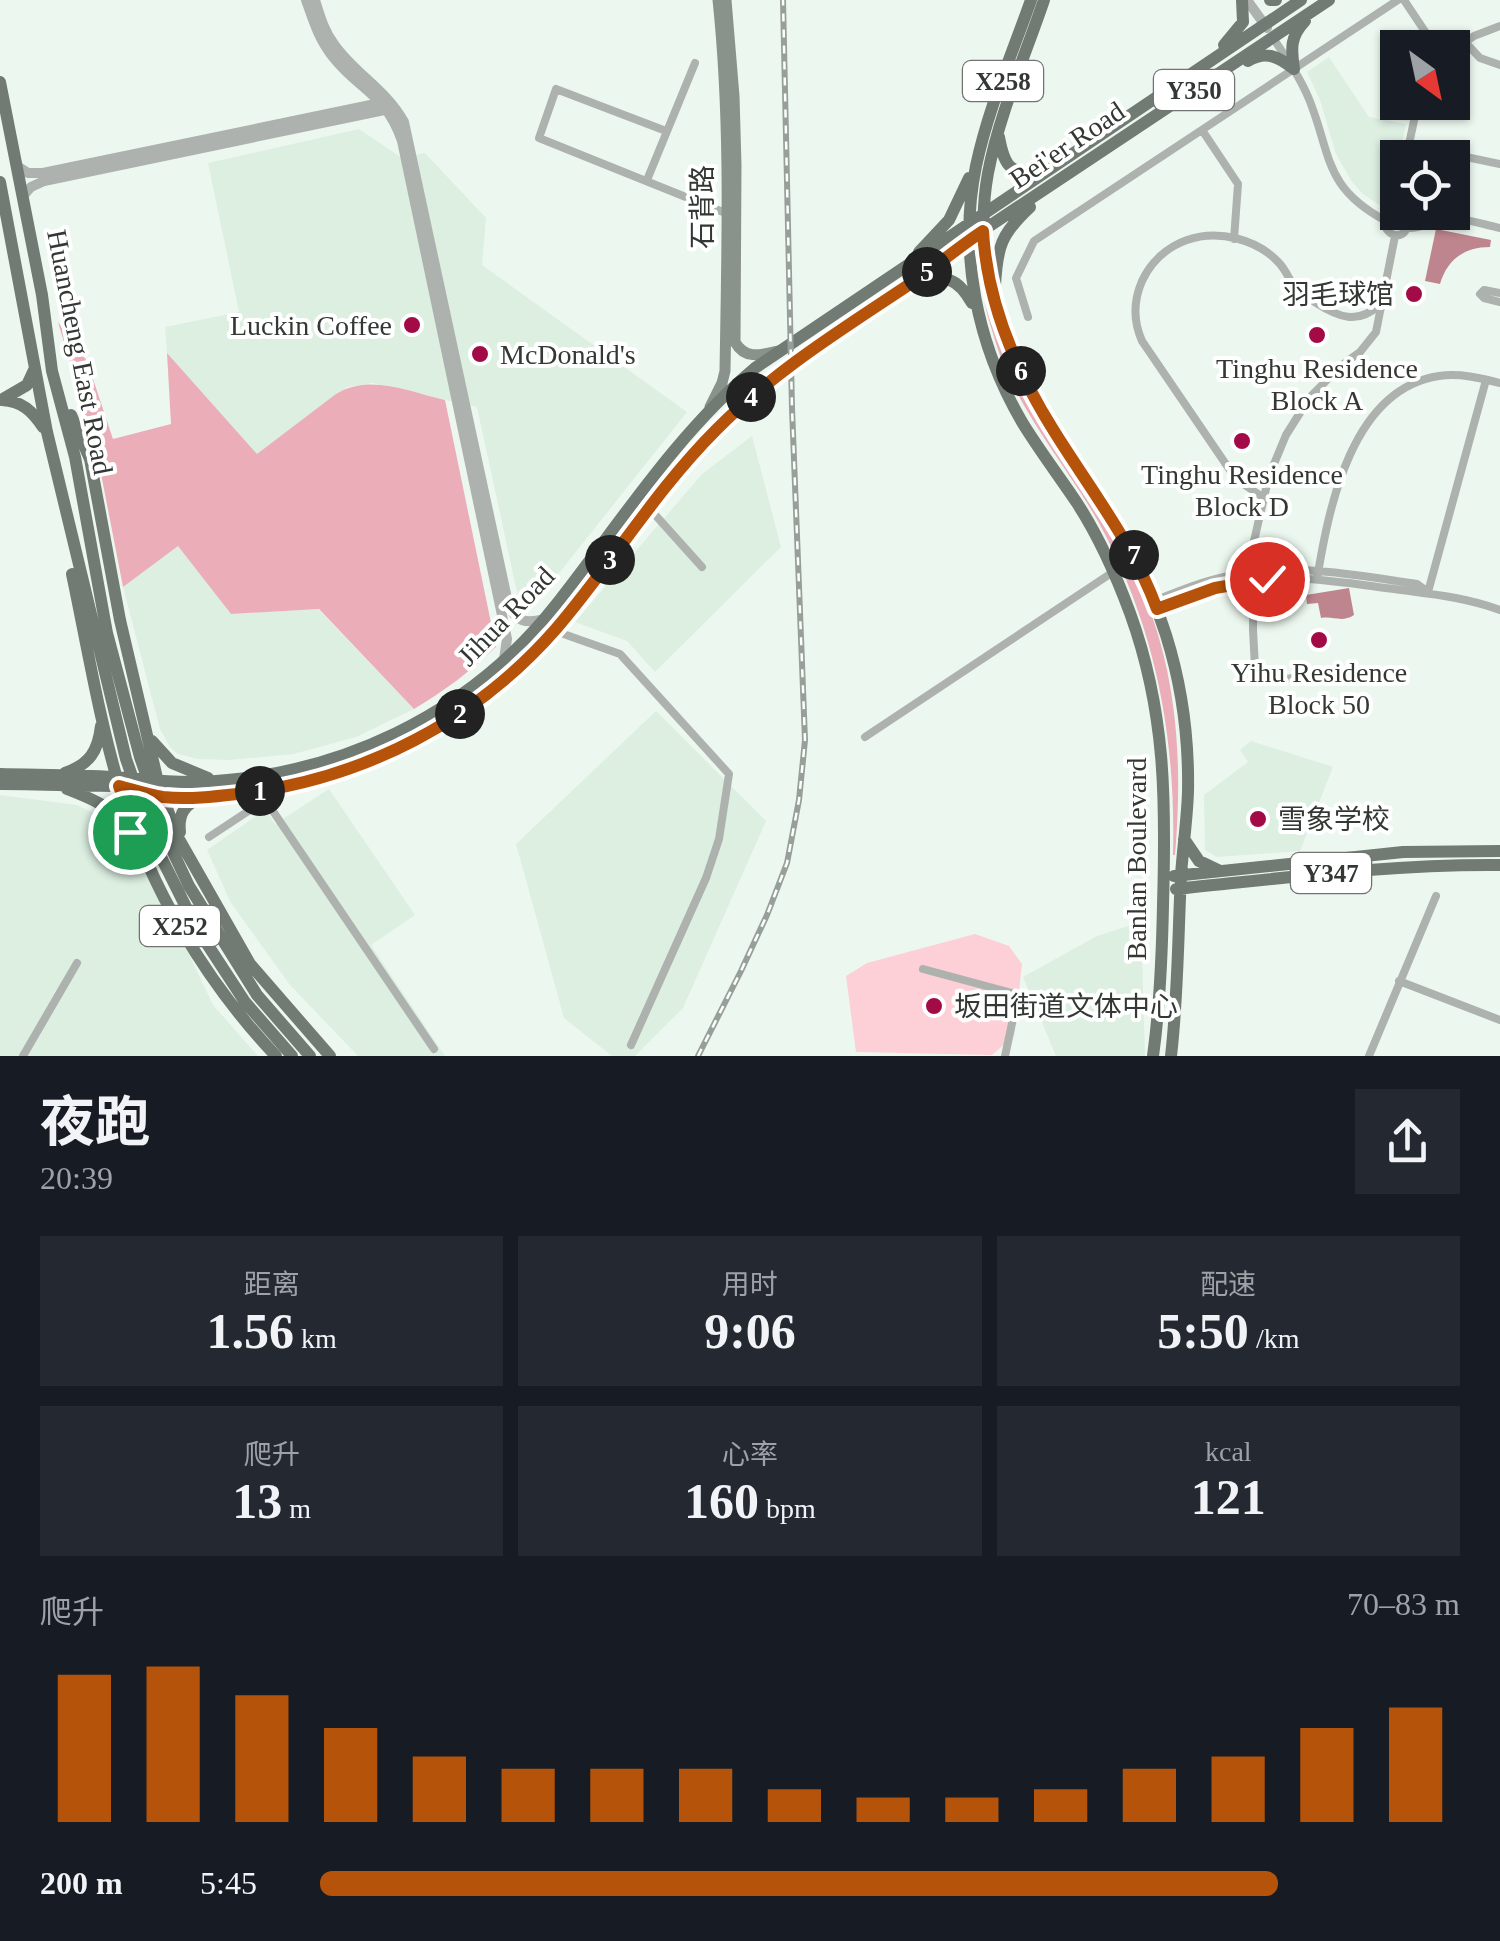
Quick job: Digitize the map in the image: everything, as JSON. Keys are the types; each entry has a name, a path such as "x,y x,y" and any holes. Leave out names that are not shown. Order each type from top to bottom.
{"main road":[{"name":"石背路","path":"708,410 725,371 728,214 718,0"},
{"name":"石背路","path":"726,0 736,165 735,342 752,356 778,350"},
{"name":"X258","path":"905,268 948,220 977,162 1031,0"},
{"name":"X258","path":"983,215 998,133 1044,0"},
{"path":"1206,64 1243,22 1244,0"},
{"name":"Bei'er Road","path":"976,227 1301,0"},
{"path":"1294,69 1295,32 1329,0"},
{"name":"Bei'er Road","path":"1056,173 1173,104 1329,0"},
{"path":"1173,104 1206,89 1262,54 1276,57 1294,69"},
{"name":"Huancheng East Road","path":"0,82 42,295 52,371 75,457 101,634"},
{"path":"998,133 1004,160 1012,169 1056,173"},
{"path":"976,227 977,162"},
{"path":"994,303 996,260 1002,240 1056,173"},
{"name":"Y350","path":"983,215 1056,173"},
{"name":"Huancheng East Road","path":"0,182 46,432 101,634"},
{"name":"Jihua Road","path":"0,774 118,782 216,781 297,768 375,743 412,726 448,704 504,660 545,618 680,442 738,381 778,350 976,227 983,215"},
{"name":"Banlan Boulevard","path":"976,227 970,239 972,277 978,314 995,368 1040,450 1078,504 1113,572 1138,638 1156,710 1165,783 1160,986 1153,1056"},
{"name":"Banlan Boulevard","path":"976,227 1004,334 1054,430 1120,530 1156,605 1174,666 1184,722 1188,789 1171,1056"},
{"name":"Jihua Road","path":"118,782 164,797 263,796 381,757 456,717 522,664 554,631 696,451 753,395 805,353 954,254 970,239"},
{"path":"914,281 951,280 964,290 978,314"},
{"path":"1,400 27,385 34,367"},
{"path":"52,371 90,459 145,728 158,782 182,845 250,964 330,1056"},
{"path":"1,400 26,406 46,432 118,782"},
{"path":"101,634 163,824 189,886 260,1022 292,1056"},
{"path":"57,780 91,759 100,738 102,718"},
{"path":"145,728 153,744 172,763 216,781"},
{"name":"Jihua Road","path":"0,784 57,780"},
{"path":"57,780 117,814 139,843"},
{"name":"X252","path":"118,782 139,843 178,924 236,1009 276,1056"},
{"path":"182,845 181,814 189,804 206,796"},
{"path":"1180,922 1193,898 1220,878 1199,860 1184,839"},
{"name":"Y347","path":"1164,884 1403,852 1500,851"},
{"name":"Y347","path":"1220,878 1500,865"},
{"path":"224,958 310,1056"}],"street":[{"path":"306,0 318,32 335,60 390,105 402,141 506,638 504,660"},
{"path":"315,0 334,44 404,122 410,138 508,603 516,618 524,622 545,618"},
{"path":"1244,0 1294,69 1334,174 1356,202 1380,217"},
{"path":"1028,316 1016,278 1034,242 1401,0 1423,30"},
{"path":"1470,39 1500,26"},
{"path":"1470,48 1480,58 1500,66"},
{"path":"647,180 695,62"},
{"path":"666,132 556,89 538,138 728,214"},
{"path":"17,166 43,173 390,105"},
{"path":"23,196 44,181 390,105"},
{"path":"1202,130 1238,184 1234,239"},
{"path":"1470,158 1500,164"},
{"path":"1470,222 1500,228"},
{"path":"1387,230 1395,236"},
{"path":"1395,236 1406,230"},
{"path":"1264,498 1236,479 1142,341 1135,320 1136,299 1149,269 1179,244 1202,236 1234,239 1266,252 1280,264 1298,291 1339,316 1363,316 1382,302"},
{"path":"1342,671 1279,680 1266,678 1256,667 1252,630 1254,541 1276,455 1297,415 1326,380 1360,352 1376,332 1395,236"},
{"path":"1500,293 1486,290 1480,294 1500,302"},
{"path":"1318,575 1326,532 1344,476 1358,439 1378,408 1407,386 1424,380 1460,375 1500,383"},
{"path":"1428,592 1486,380"},
{"path":"649,508 702,567"},
{"path":"865,737 1113,572"},
{"path":"1156,605 1253,576 1318,575 1417,584 1428,592 1498,610 1500,595"},
{"path":"554,631 620,654 729,774 719,839 706,878 631,1044"},
{"path":"209,838 263,796 434,1050"},
{"path":"1369,1056 1436,896"},
{"path":"22,1056 76,962"},
{"path":"923,969 1012,993 1018,1000 1005,1056"},
{"path":"1400,981 1500,1020"}],"shaded area":[{"path":"1329,57 1369,117 1406,124 1403,140 1380,140 1380,206 1352,182 1336,154 1307,72"},
{"path":"359,129 402,158 425,153 486,218 482,265 687,412 540,597 520,606 477,407 372,383 347,387 257,455 167,353 165,327 239,312 208,163"},
{"path":"1436,230 1491,240 1490,247 1458,256 1440,284 1425,281"},
{"path":"984,293 1020,386 1124,553 1155,625 1177,738 1175,855 1166,726 1135,603 1099,523 1014,387 994,337"},
{"path":"58,322 87,361 113,439 171,424 167,353 257,454 349,388 390,386 445,400 496,647 414,709 319,609 231,614 178,546 123,587 98,458"},
{"path":"752,436 781,547 655,672 627,641 575,622 702,474"},
{"path":"178,545 231,614 318,609 414,709 356,737 294,754 230,760 178,754 160,729 123,587"},
{"path":"1349,588 1354,615 1350,617 1321,618 1318,603 1307,604 1306,595"},
{"path":"656,711 766,821 683,1008 635,1056 612,1056 564,1018 516,844"},
{"name":"雪象学校","path":"1251,741 1333,767 1300,851 1217,857 1205,850 1204,795 1248,762 1240,750"},
{"path":"329,789 415,915 371,945 445,1056 358,1056 290,985 231,903 207,850 265,810 275,824"},
{"path":"0,795 77,805 131,832 213,1005 258,1056 0,1056"},
{"path":"1141,922 1145,1056 1056,1056 1023,977 1097,936"},
{"name":"坂田街道文体中心","path":"975,934 1009,946 1022,964 1014,1036 992,1055 856,1052 846,976 867,963"}],"railway":[{"path":"698,1056 767,915 787,863 805,740 792,408 783,0"}],"place":[{"name":"羽毛球馆","path":"1414,294"},
{"name":"Luckin Coffee","path":"412,325"},
{"name":"Tinghu Residence Block A","path":"1317,335"},
{"name":"McDonald's","path":"480,354"},
{"name":"Tinghu Residence Block D","path":"1242,441"},
{"name":"Yihu Residence Block 50","path":"1319,640"},
{"name":"雪象学校","path":"1258,819"},
{"name":"坂田街道文体中心","path":"934,1006"}],"route":[{"path":"130,832 139,843 119,786 164,797 195,797 300,783 381,757 456,717 537,650 678,472 733,413 794,361 983,231 990,287 1011,350 1054,430 1131,550 1157,609 1215,588 1267,579"}]}
